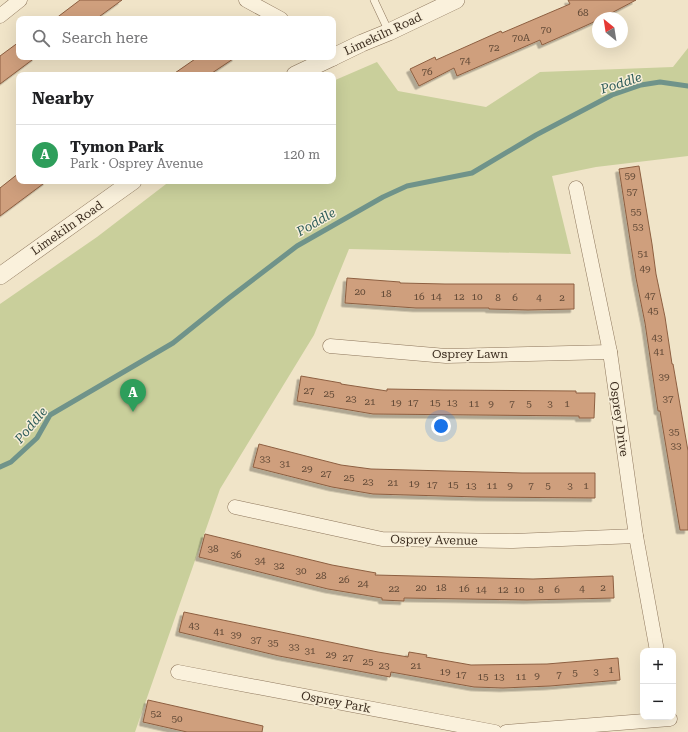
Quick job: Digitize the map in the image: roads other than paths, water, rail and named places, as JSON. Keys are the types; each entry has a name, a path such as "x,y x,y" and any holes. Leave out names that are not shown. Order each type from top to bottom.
{"street":[{"path":"0,16 20,0"},
{"path":"246,0 275,16"},
{"name":"Limekiln Road","path":"336,54 389,32 456,0"},
{"name":"Limekiln Road","path":"300,72 322,60"},
{"name":"Limekiln Road","path":"0,276 129,184"},
{"name":"Osprey Drive","path":"576,188 610,352 636,536 656,648"},
{"name":"Osprey Lawn","path":"330,346 446,356 610,352"},
{"name":"Osprey Avenue","path":"235,507 382,539 513,541 636,536"},
{"name":"Osprey Park","path":"178,672 495,732"},
{"path":"506,732 671,723"}],"lane":[{"path":"374,0 389,32"}],"waterway":[{"name":"Poddle","path":"0,467 11,462 37,438 50,415 173,343 297,246 383,197 407,186 472,173 536,135 612,95 641,85 660,82 688,86"}],"place":[{"name":"Tymon Park","path":"133,412"}]}
